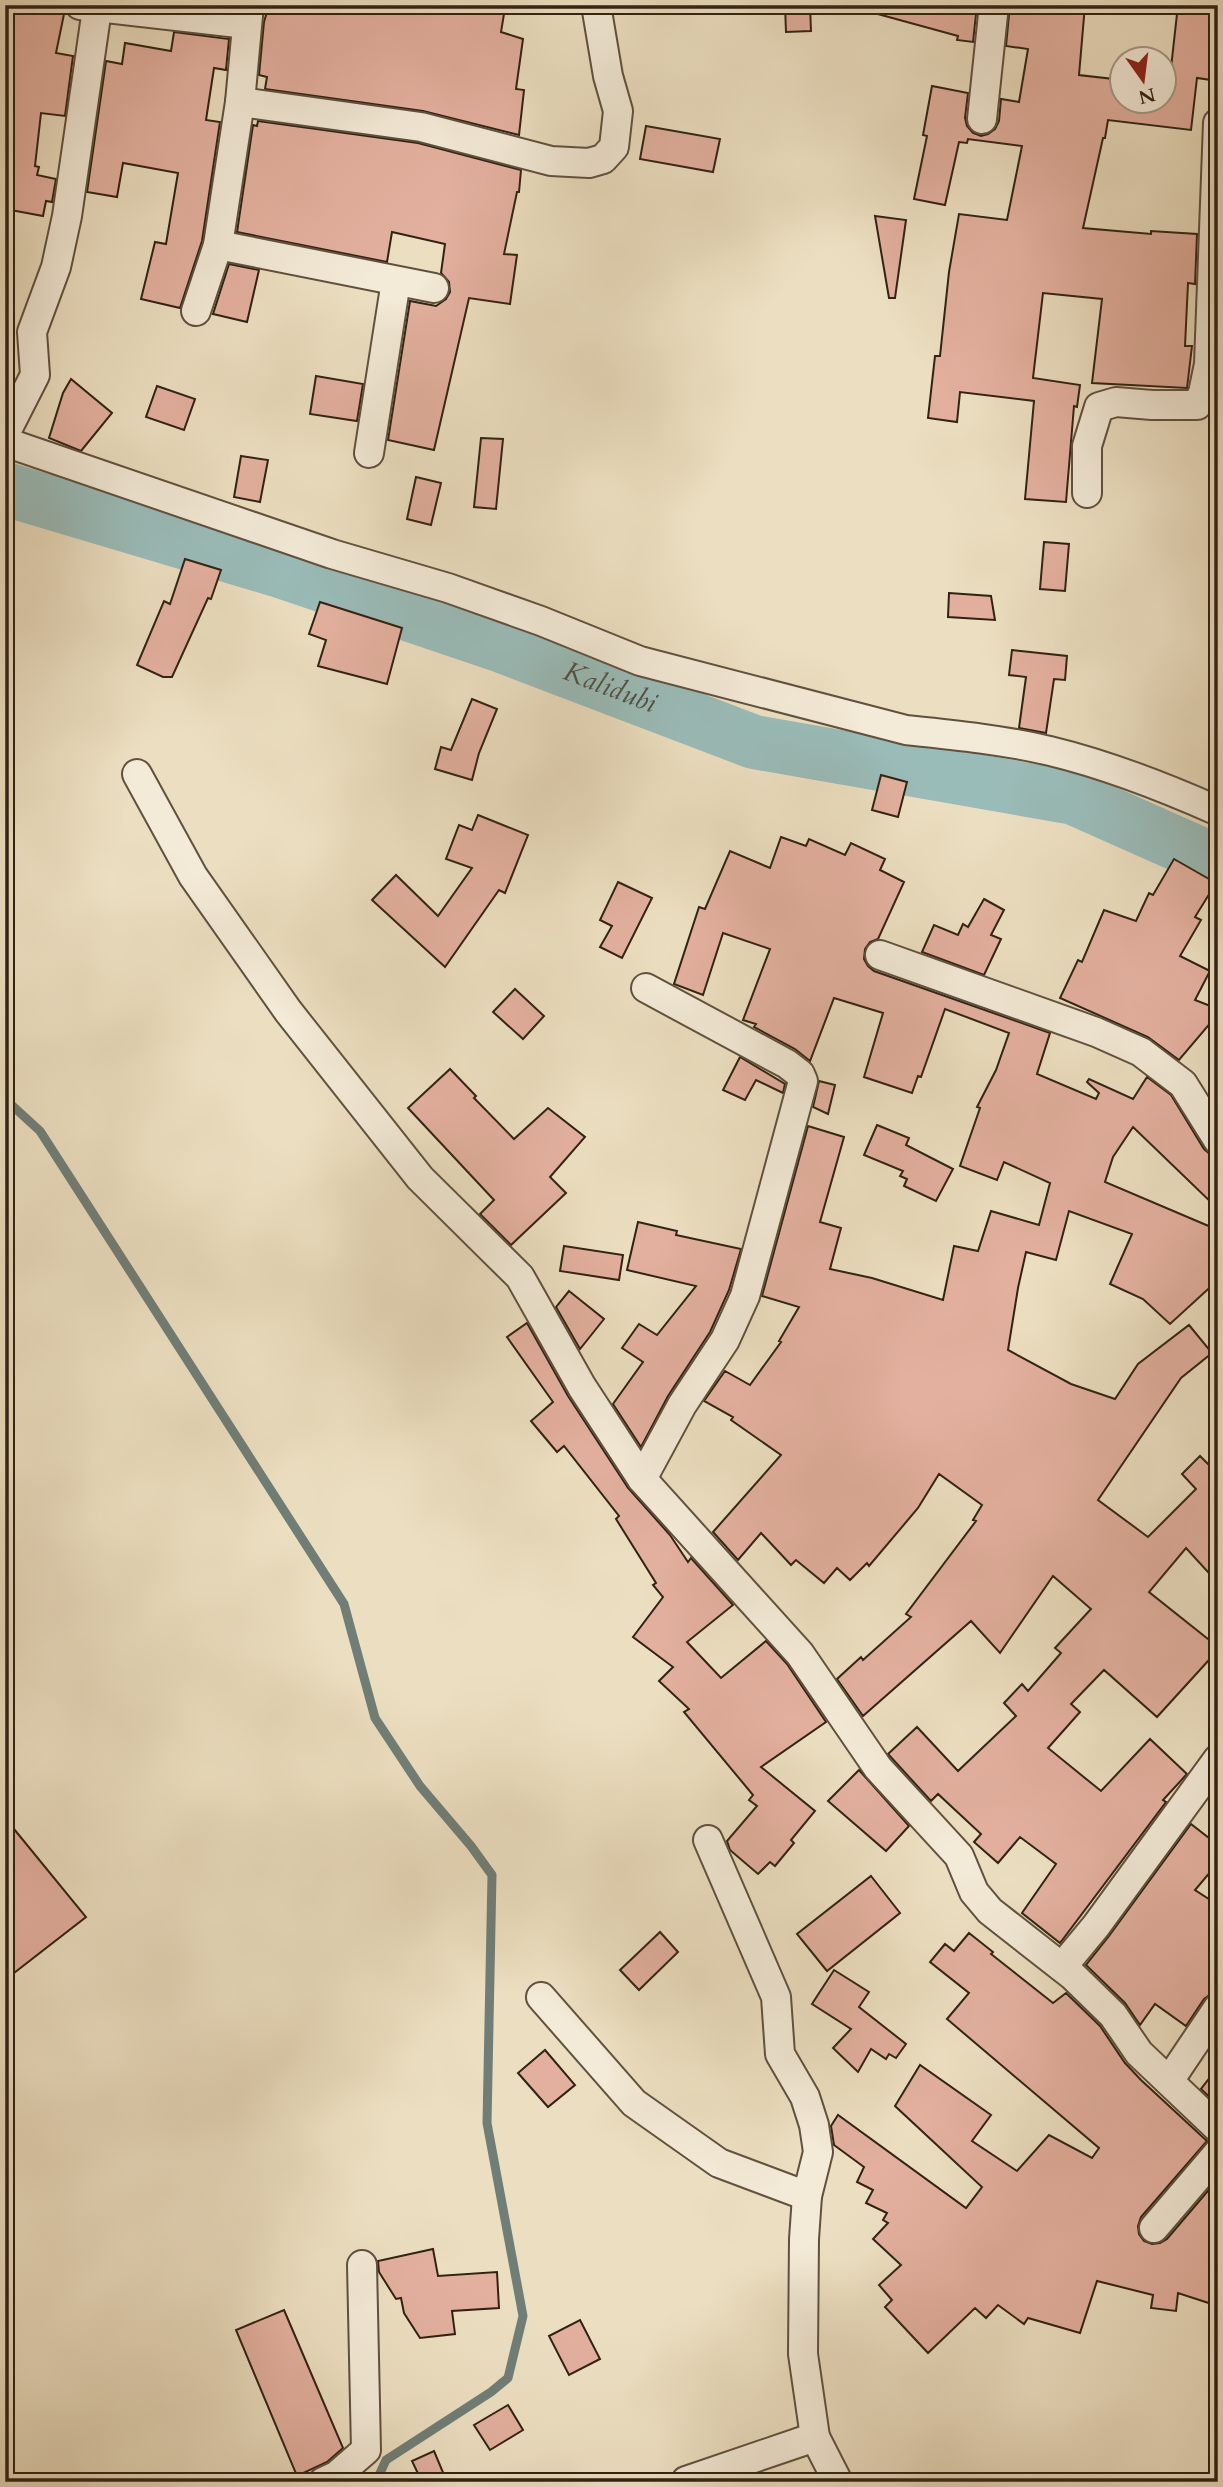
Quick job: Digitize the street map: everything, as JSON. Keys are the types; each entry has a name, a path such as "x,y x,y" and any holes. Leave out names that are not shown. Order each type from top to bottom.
{"street":[{"path":"240,102 421,127 551,161 589,163 603,159 614,147 618,111 608,76 596,5"},
{"path":"982,119 994,5"},
{"path":"5,434 35,375 32,332 59,255 89,7 248,15 240,102 218,245 195,311"},
{"path":"1087,493 1087,446 1099,407 1116,402 1197,405 1203,393 1209,364 1218,123"},
{"path":"218,245 435,288"},
{"path":"369,453 396,281"},
{"path":"5,442 332,554 448,588 541,621 640,661 906,730 1051,751 1164,786 1218,811"},
{"path":"137,774 193,876 288,1011 421,1178 520,1277 582,1387 642,1479 800,1654 878,1768 959,1856 974,1892 990,1911 1062,1966 1113,2015 1139,2053 1218,2128"},
{"path":"880,955 1096,1032 1141,1052 1183,1084 1218,1140"},
{"path":"642,1479 682,1405 725,1340 745,1296 803,1081 800,1074 787,1064 646,988"},
{"path":"1062,1966 1096,1926 1218,1759"},
{"path":"708,1840 776,1997 780,2054 805,2097 814,2125 818,2152 807,2196 803,2354 815,2437 838,2482"},
{"path":"541,1997 634,2103 719,2163 807,2196"},
{"path":"1169,2081 1218,2008"},
{"path":"1154,2228 1218,2153"},
{"path":"323,2482 336,2476 366,2450 362,2265"},
{"path":"686,2482 815,2437"}],"building":[{"path":"5,5 64,14 56,53 73,56 65,116 41,113 35,166 39,167 37,175 56,179 52,202 46,201 43,216 5,209 5,169 13,131 5,129"},
{"path":"269,5 501,5 500,13 504,14 501,32 523,39 516,89 524,90 519,135 423,111 265,89 267,77 259,75 264,22"},
{"path":"785,5 810,5 811,31 786,32"},
{"path":"875,5 977,5 973,42 957,40 958,36 874,13"},
{"path":"1010,5 1085,5 1079,75 1108,78 1108,116 1178,116 1178,46 1173,46 1178,5 1218,5 1218,81 1197,78 1191,130 1108,120 1083,228 1151,234 1151,231 1197,234 1195,284 1188,283 1185,346 1192,346 1187,388 1092,383 1102,299 1043,293 1033,378 1080,385 1077,407 1074,406 1066,502 1025,499 1034,401 960,392 957,422 928,418 935,356 940,356 949,272 959,214 1007,220 1022,146 968,139 967,143 959,142 945,205 914,199 927,136 923,135 932,86 968,93 965,118 967,126 973,133 981,136 988,134 995,129 999,121 1001,99 1019,102 1028,49 1006,46"},
{"path":"174,32 229,39 226,70 214,68 206,120 220,122 202,241 180,308 141,299 155,242 166,244 178,173 123,163 117,197 87,192 106,61 122,64 125,43 171,51"},
{"path":"258,121 418,143 521,170 519,192 504,254 517,255 510,304 469,298 434,450 388,440 410,301 436,306 446,299 450,292 449,282 441,273 445,244 392,232 387,262 237,232 253,125 257,126"},
{"path":"646,126 720,139 713,172 640,159"},
{"path":"875,216 906,220 895,298 889,298"},
{"path":"229,264 259,270 247,322 213,314"},
{"path":"316,376 363,384 357,421 310,414"},
{"path":"71,379 112,413 81,451 49,438 63,393"},
{"path":"157,386 195,399 184,430 146,417"},
{"path":"481,438 503,439 496,509 474,507"},
{"path":"241,456 268,460 260,502 234,497"},
{"path":"416,477 441,483 431,525 407,519"},
{"path":"1044,542 1069,544 1065,591 1040,589"},
{"path":"185,559 221,570 211,599 208,598 172,677 163,677 137,665 164,601 170,604"},
{"path":"949,593 991,596 995,620 948,617"},
{"path":"320,602 402,628 387,684 318,666 326,640 309,634"},
{"path":"1012,650 1067,656 1065,680 1054,679 1046,733 1019,728 1026,677 1009,675"},
{"path":"472,699 497,709 479,753 472,780 435,769 441,747 451,750"},
{"path":"881,775 907,782 898,817 872,810"},
{"path":"478,815 528,835 505,893 499,890 445,967 372,900 396,875 438,916 472,868 446,859 459,825 472,830"},
{"path":"781,837 806,846 809,839 845,855 851,843 885,859 880,870 904,882 878,939 870,942 865,949 864,959 874,971 1050,1033 1037,1074 1096,1099 1099,1093 1087,1082 1089,1079 1133,1099 1147,1077 1171,1095 1204,1149 1218,1157 1218,1209 1133,1127 1113,1157 1105,1182 1218,1230 1218,1280 1170,1324 1143,1299 1110,1284 1132,1234 1069,1211 1056,1260 1026,1252 1018,1288 1008,1350 1071,1384 1115,1399 1138,1364 1189,1325 1212,1353 1181,1378 1098,1500 1148,1537 1196,1489 1182,1474 1200,1456 1214,1470 1218,1466 1218,1583 1186,1548 1149,1592 1218,1647 1218,1650 1157,1717 1104,1670 1071,1704 1080,1712 1048,1748 1101,1791 1150,1739 1187,1774 1163,1800 1166,1802 1060,1943 1022,1913 1056,1864 1020,1837 998,1863 974,1842 981,1834 938,1794 931,1801 888,1754 917,1727 958,1771 1016,1716 1004,1703 1022,1684 1028,1691 1061,1653 1055,1648 1091,1609 1053,1576 1000,1653 971,1621 863,1716 837,1679 861,1657 863,1660 911,1617 906,1614 976,1521 973,1520 982,1505 939,1474 918,1508 869,1566 867,1563 850,1580 837,1568 824,1583 796,1560 791,1565 761,1533 738,1560 713,1532 781,1455 731,1420 733,1417 704,1401 725,1371 750,1385 781,1342 779,1341 799,1307 762,1296 808,1126 844,1137 820,1222 841,1228 830,1269 872,1278 943,1300 954,1246 978,1251 991,1211 1039,1225 1050,1183 1004,1162 997,1180 960,1166 980,1108 977,1107 996,1070 1009,1033 945,1009 921,1077 918,1076 912,1093 864,1077 883,1013 834,998 810,1061 795,1049 754,1027 756,1024 743,1020 770,949 723,933 703,995 674,984 699,907 705,909 730,851 770,868"},
{"path":"1174,859 1216,883 1195,917 1201,920 1180,956 1210,971 1195,1000 1218,1009 1218,1014 1179,1060 1148,1037 1060,998 1078,960 1082,962 1104,910 1136,921 1149,893 1153,895"},
{"path":"618,882 652,898 622,958 600,947 612,926 600,920"},
{"path":"984,899 1004,910 991,935 1001,939 984,975 922,952 934,925 958,935 963,924 968,927"},
{"path":"515,989 544,1016 523,1039 493,1012"},
{"path":"740,1057 785,1084 783,1093 756,1080 745,1100 723,1090"},
{"path":"450,1069 514,1139 548,1108 585,1137 550,1177 566,1193 511,1245 480,1214 494,1200 408,1108"},
{"path":"819,1081 835,1085 828,1114 813,1107"},
{"path":"877,1125 909,1138 906,1145 953,1169 936,1201 904,1186 907,1179 900,1176 903,1171 864,1155"},
{"path":"638,1222 677,1231 676,1235 741,1249 729,1290 710,1332 668,1396 641,1447 613,1404 643,1362 622,1348 639,1324 657,1335 696,1286 627,1270"},
{"path":"564,1246 623,1255 619,1280 560,1271"},
{"path":"569,1291 604,1319 580,1349 556,1307"},
{"path":"527,1323 568,1396 628,1488 670,1535 688,1562 691,1558 733,1605 687,1642 721,1678 766,1641 787,1664 826,1722 761,1767 815,1811 791,1840 794,1843 775,1866 770,1862 758,1874 730,1850 727,1841 757,1806 749,1800 753,1795 684,1712 689,1709 659,1681 673,1667 633,1637 663,1597 653,1585 656,1583 616,1519 619,1516 564,1446 557,1452 531,1421 553,1402 507,1337"},
{"path":"859,1770 909,1826 886,1851 828,1801"},
{"path":"5,1818 86,1917 5,1980"},
{"path":"1191,1824 1218,1845 1218,1863 1195,1890 1218,1905 1218,1989 1204,1999 1186,2026 1155,2004 1140,2025 1125,2003 1086,1965"},
{"path":"871,1876 900,1913 827,1971 797,1934"},
{"path":"660,1932 678,1952 639,1990 620,1970"},
{"path":"969,1933 1053,2003 1066,1993 1100,2026 1125,2063 1141,2080 1207,2141 1141,2217 1138,2226 1144,2241 1152,2244 1167,2239 1218,2179 1218,2306 1178,2293 1176,2311 1151,2308 1153,2295 1097,2281 1080,2333 1028,2318 1024,2324 998,2305 986,2318 975,2308 928,2353 885,2307 892,2300 879,2285 901,2265 873,2239 888,2223 883,2220 887,2213 866,2203 873,2190 857,2182 864,2167 834,2145 831,2126 838,2115 966,2208 982,2187 895,2106 920,2065 991,2115 972,2141 1017,2171 1049,2135 1092,2158 1099,2148 947,2019 969,1993 930,1962 945,1944 954,1951"},
{"path":"834,1970 869,1992 859,2007 906,2044 896,2058 889,2054 886,2059 871,2049 858,2072 833,2048 851,2029 812,2004"},
{"path":"545,2050 575,2085 548,2107 518,2073"},
{"path":"1218,2067 1218,2105 1201,2089"},
{"path":"433,2249 438,2276 497,2272 499,2308 452,2311 455,2334 420,2338 404,2313 401,2298 396,2299 379,2272 378,2261"},
{"path":"284,2310 343,2448 327,2462 297,2476 236,2330"},
{"path":"580,2320 600,2359 569,2375 549,2336"},
{"path":"508,2405 523,2430 490,2450 474,2425"},
{"path":"434,2451 447,2482 422,2482 412,2461"}],"waterway":[{"name":"Kalidubi","path":"5,489 277,570 502,646 754,742 1074,798 1218,862"},
{"path":"5,1099 40,1131 344,1604 375,1718 420,1786 492,1875 487,2123 523,2316 508,2378 491,2392 386,2460 376,2482"}]}
